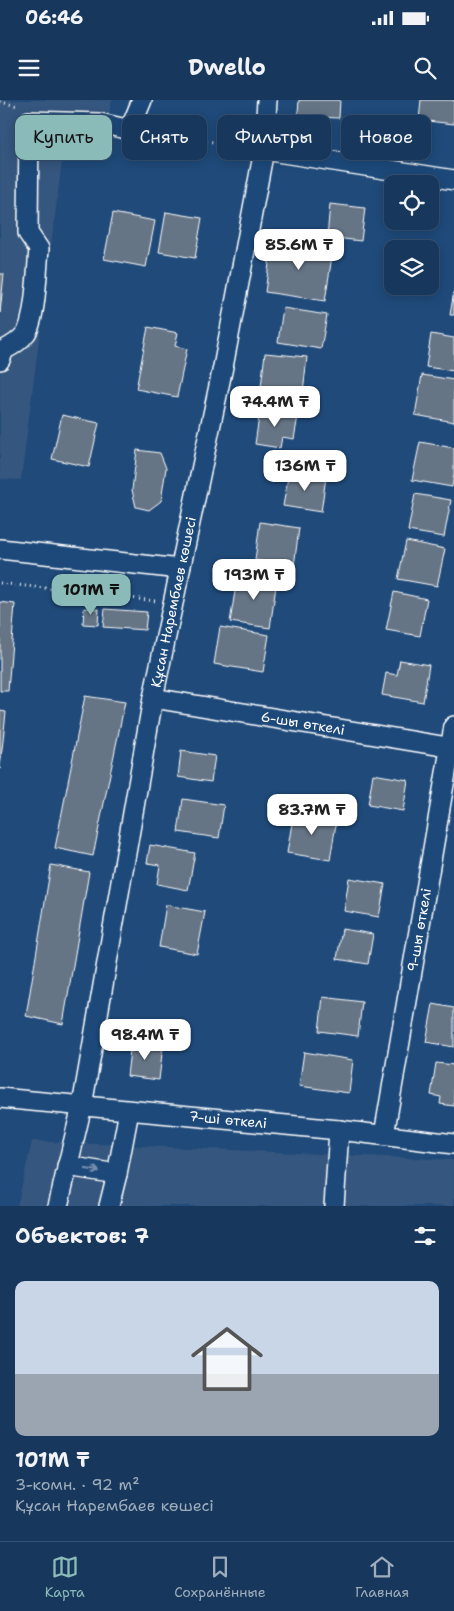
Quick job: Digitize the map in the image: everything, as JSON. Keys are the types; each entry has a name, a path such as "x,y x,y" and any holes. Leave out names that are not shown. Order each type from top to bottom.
{"street":[{"path":"136,115 142,100"},
{"name":"Құсан Нарембаев көшесі","path":"266,115 267,100"},
{"path":"0,360 4,350 15,344 27,332 33,312 39,249 28,233 29,121 100,123 122,128"},
{"name":"Құсан Нарембаев көшесі","path":"58,1206 82,1106 154,698 224,362 262,160"},
{"path":"327,160 454,180"},
{"path":"0,549 180,569"},
{"name":"6-шы өткелі","path":"154,698 452,747"},
{"name":"9-шы өткелі","path":"384,1135 452,747 454,726"},
{"name":"7-ші өткелі","path":"0,1098 339,1130 454,1144"},
{"path":"109,1206 117,1174 128,1111"},
{"path":"334,1206 339,1130"},
{"path":"67,1166 117,1174"}],"path":[{"path":"0,583 174,603"}],"shaded area":[{"path":"0,100 112,100 109,115 15,115 15,160 62,160 21,480 0,479"},
{"path":"32,1141 454,1160 454,1206 17,1206"}],"building":[{"path":"299,100 340,100 339,118 331,118 331,115 298,115"},
{"path":"421,100 454,100 454,124 431,121 431,115 420,115"},
{"path":"330,204 365,208 361,241 327,237"},
{"path":"166,212 202,218 195,258 159,252"},
{"path":"113,213 155,221 146,267 104,259"},
{"path":"272,242 333,250 325,301 265,292"},
{"path":"0,274 4,274 0,313"},
{"path":"454,291 454,315 450,315"},
{"path":"283,308 327,315 321,349 278,342"},
{"path":"148,327 178,333 175,346 187,349 177,397 136,389"},
{"path":"431,334 454,338 454,371 426,367"},
{"path":"265,353 307,357 303,392 261,387"},
{"path":"422,375 454,380 454,422 415,415"},
{"path":"260,410 298,416 294,439 282,437 280,448 255,444"},
{"path":"62,415 99,423 89,467 52,459"},
{"path":"420,442 454,448 452,487 412,480"},
{"path":"137,450 160,453 166,468 161,501 149,510 136,507 132,490"},
{"path":"289,472 326,477 321,512 283,506"},
{"path":"415,494 451,500 444,537 408,531"},
{"path":"260,522 299,528 294,566 255,560"},
{"path":"406,541 445,549 437,586 398,579"},
{"path":"238,573 277,579 270,628 230,622"},
{"path":"394,592 427,599 420,636 386,630"},
{"path":"0,602 15,604 8,691 0,691"},
{"path":"84,608 99,609 98,625 83,624"},
{"path":"105,609 147,612 145,630 103,627"},
{"path":"220,627 269,635 263,672 214,664"},
{"path":"400,660 429,665 423,702 382,695 386,673 397,675"},
{"path":"85,696 125,702 93,856 55,848"},
{"path":"0,711 6,712 0,769"},
{"path":"181,751 215,756 211,782 178,777"},
{"path":"373,774 408,780 403,811 368,805"},
{"path":"183,799 224,805 219,838 178,832"},
{"path":"294,811 337,818 330,860 287,853"},
{"path":"150,845 195,853 188,890 157,884 160,865 147,863"},
{"path":"51,865 89,872 63,1024 26,1016"},
{"path":"349,878 385,884 379,917 344,911"},
{"path":"166,905 205,912 197,954 159,947"},
{"path":"342,929 373,934 368,964 337,959"},
{"path":"323,997 362,1002 358,1036 319,1031"},
{"path":"433,1004 454,1008 454,1047 426,1042"},
{"path":"131,1042 163,1045 159,1080 127,1076"},
{"path":"304,1052 353,1060 349,1093 299,1086"},
{"path":"436,1063 454,1065 454,1106 440,1104 441,1097 431,1095"}]}
